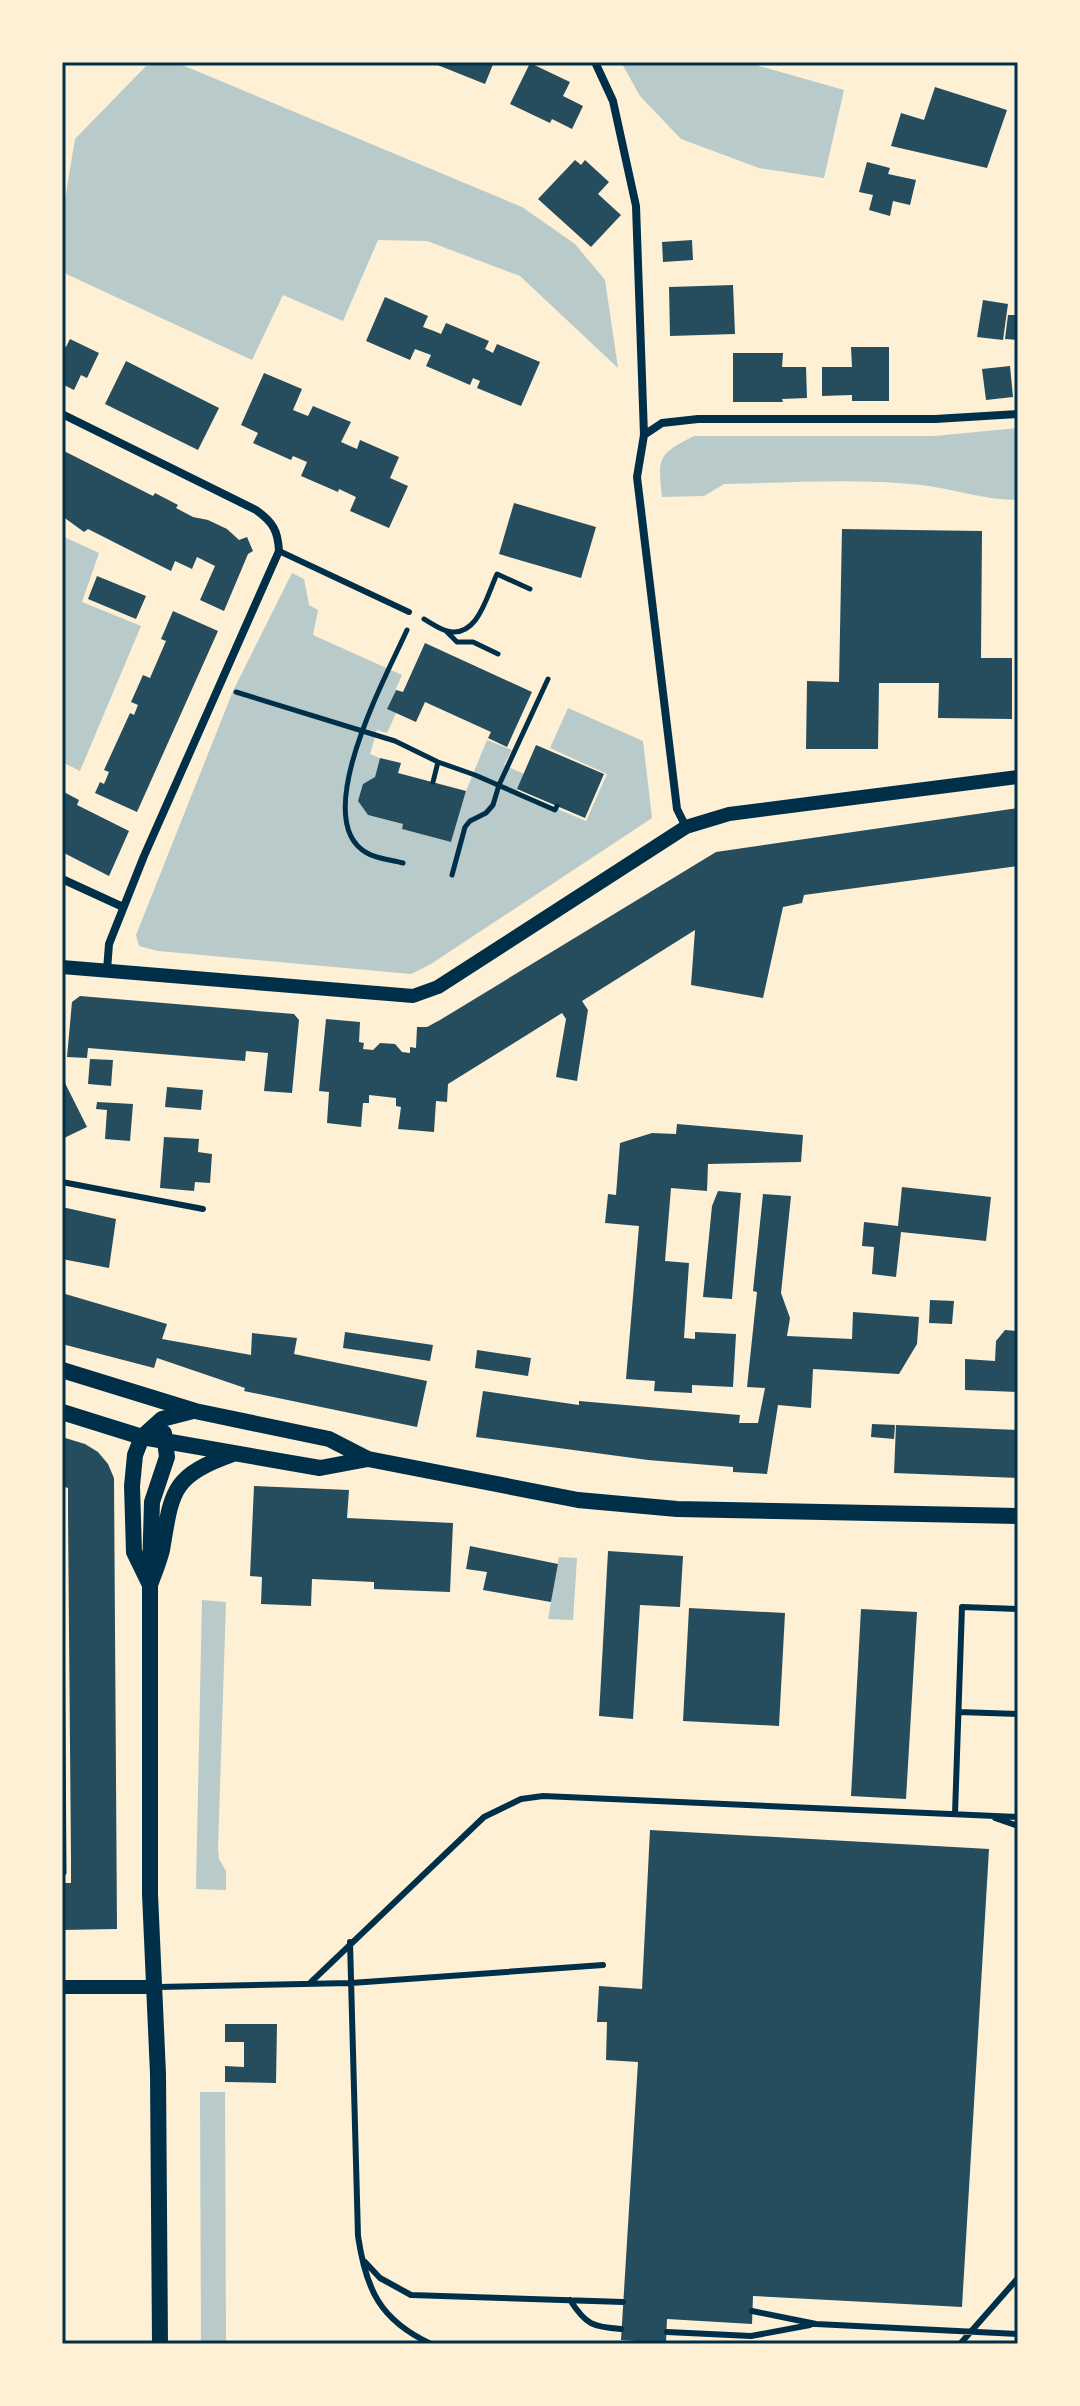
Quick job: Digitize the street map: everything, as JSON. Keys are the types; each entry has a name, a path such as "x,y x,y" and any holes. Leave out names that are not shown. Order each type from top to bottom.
{"main road":[{"path":"62,1370 195,1411 329,1439 368,1459 485,1484 629,1506 1018,1516"},
{"path":"136,1391 162,1419 167,1457 152,1502 150,1585 150,1879 158,2074 160,2344"},
{"path":"150,1585 134,1552 132,1486 135,1455 142,1437 162,1419 195,1411"},
{"path":"62,1412 142,1437 320,1468 368,1459"},
{"path":"150,1585 161,1553 169,1504 177,1489 189,1475 233,1454"}],"street":[{"path":"595,62 613,101 636,206 644,435 637,477 677,809 686,827"},
{"path":"62,414 256,510 271,521 278,536 279,551 123,907 109,944 107,970"},
{"path":"644,435 662,423 698,419 935,419 1018,414"},
{"path":"62,967 413,996 438,987 686,827 729,814 1018,777"},
{"path":"62,879 123,907"},
{"path":"62,1987 154,1987"}],"lane":[{"path":"279,551 412,613"},
{"path":"62,1182 203,1209"},
{"path":"955,1814 962,1607 1018,1609"},
{"path":"959,1712 1018,1714"},
{"path":"309,1984 484,1817 513,1802 543,1796 1018,1817"},
{"path":"987,1816 1018,1826"},
{"path":"350,1942 361,2256 371,2290 382,2309 411,2335 431,2344"},
{"path":"154,1987 351,1983 603,1965"},
{"path":"361,2256 369,2269 411,2295 623,2302"},
{"path":"960,2344 1018,2278"},
{"path":"570,2300 579,2315 595,2328 621,2329"},
{"path":"752,2311 816,2324 1018,2334"},
{"path":"667,2332 751,2336 816,2324"}],"path":[{"path":"447,631 467,629 475,621 497,574 530,589"},
{"path":"403,863 366,853 354,840 346,823 344,806 361,729 412,613 447,631 457,642 473,642 498,654"},
{"path":"452,875 465,827 493,805 499,785 548,679"},
{"path":"236,692 395,741 555,810 557,806"},
{"path":"433,782 438,762"},
{"path":"62,1594 62,1873"}],"shaded area":[{"path":"175,62 522,207 575,244 605,280 618,368 520,276 427,241 378,240 343,321 283,295 252,360 62,272 62,217 75,139 146,66"},
{"path":"621,62 757,62 759,66 844,90 824,178 759,168 681,139 640,96"},
{"path":"1018,428 1018,500 921,485 847,481 724,484 704,496 662,497 660,473 663,459 673,448 694,436 934,436"},
{"path":"62,536 99,553 82,602 141,626 80,771 62,762"},
{"path":"292,573 304,579 309,605 318,610 313,635 402,675 387,709 396,713 387,733 377,730 370,754 380,758 375,777 358,800 368,815 403,824 403,829 451,842 466,791 487,740 512,750 504,765 524,774 517,792 586,821 607,774 550,748 568,708 643,741 652,818 431,964 411,974 158,951 139,946 136,935 233,691"},
{"path":"559,1557 577,1558 573,1620 548,1619"},
{"path":"202,1600 226,1602 218,1849 219,1859 226,1871 226,1890 196,1889"},
{"path":"200,2092 225,2092 226,2344 201,2344"}],"building":[{"path":"430,62 494,62 485,84"},
{"path":"530,63 570,82 563,96 583,106 572,129 552,119 550,123 510,104"},
{"path":"935,87 1007,110 987,168 891,146 901,113 924,120"},
{"path":"575,160 581,165 585,160 609,182 598,194 621,215 591,247 538,199"},
{"path":"867,162 890,168 888,174 916,180 910,205 893,201 890,216 869,210 873,195 859,192"},
{"path":"692,240 693,260 663,262 662,242"},
{"path":"733,285 735,334 670,336 669,287"},
{"path":"385,297 428,316 423,327 441,334 446,323 489,341 485,349 493,353 497,344 540,362 521,406 477,388 480,381 473,378 470,385 426,366 431,355 415,349 410,360 366,341"},
{"path":"983,300 1008,304 1003,340 977,337"},
{"path":"1008,315 1018,315 1018,340 1005,339"},
{"path":"70,339 99,353 87,378 81,375 74,390 62,384 62,345 66,347"},
{"path":"851,347 889,347 889,401 852,401 852,395 822,396 822,367 852,367"},
{"path":"733,353 783,353 782,367 806,367 807,398 782,399 783,402 733,402"},
{"path":"126,361 219,408 198,450 105,404"},
{"path":"1010,366 1013,397 986,400 982,369"},
{"path":"264,373 302,389 293,410 308,416 313,406 351,422 341,442 357,449 360,440 399,457 390,478 408,486 389,528 350,511 356,497 301,476 307,462 293,456 291,460 253,443 258,433 241,425"},
{"path":"62,450 153,496 155,493 193,517 227,529 239,540 247,537 253,551 248,554 224,611 200,600 215,566 197,557 192,569 175,561 171,571 88,529 84,532 62,516"},
{"path":"514,503 596,527 581,578 499,554"},
{"path":"842,529 982,531 981,658 1012,658 1012,719 938,718 939,683 879,683 878,749 806,749 807,681 839,682"},
{"path":"97,576 146,596 136,619 88,599"},
{"path":"173,611 218,631 137,812 95,793 100,782 104,784 109,772 104,770 130,713 134,715 138,705 131,702 143,675 150,678 166,641 161,639"},
{"path":"425,643 532,692 507,747 488,738 491,732 425,702 416,722 387,709 396,690 403,692"},
{"path":"536,745 604,774 585,818 517,789"},
{"path":"380,758 401,763 398,773 466,791 451,842 402,829 403,824 368,815 358,801 363,784 375,777"},
{"path":"62,791 79,800 77,805 129,831 109,876 62,852"},
{"path":"1018,808 1018,866 804,895 802,903 783,907 763,998 691,985 695,930 582,1001 588,1010 577,1081 556,1077 566,1019 562,1013 448,1084 447,1102 436,1101 434,1132 398,1129 401,1107 396,1106 396,1098 369,1095 369,1103 363,1103 361,1127 327,1123 329,1092 319,1091 326,1019 360,1022 359,1042 364,1043 363,1049 373,1050 380,1043 395,1044 402,1052 410,1053 410,1047 416,1048 417,1027 427,1027 440,1020 716,852"},
{"path":"80,996 294,1014 299,1020 292,1093 264,1091 268,1053 246,1051 245,1061 88,1048 87,1058 67,1057 72,1002"},
{"path":"90,1059 113,1060 111,1086 88,1084"},
{"path":"62,1077 87,1127 62,1139"},
{"path":"167,1087 203,1090 201,1110 165,1107"},
{"path":"97,1102 133,1104 130,1141 105,1139 107,1110 96,1109"},
{"path":"677,1124 803,1135 801,1162 708,1164 707,1191 671,1188 665,1261 689,1263 684,1338 695,1339 695,1332 736,1334 733,1387 692,1385 692,1393 654,1391 655,1381 626,1379 639,1226 605,1223 608,1194 616,1195 620,1143 652,1133 676,1134"},
{"path":"164,1137 199,1139 198,1152 212,1154 210,1183 195,1182 194,1191 160,1188"},
{"path":"902,1187 991,1197 986,1241 901,1232 896,1277 872,1274 874,1247 862,1246 864,1222 898,1226"},
{"path":"718,1191 741,1193 732,1299 703,1297 712,1206"},
{"path":"763,1194 791,1196 781,1293 790,1318 787,1336 852,1339 853,1312 919,1317 917,1344 899,1374 813,1369 811,1408 778,1405 767,1474 733,1472 733,1467 648,1460 476,1437 483,1391 579,1405 579,1401 740,1415 739,1423 758,1423 765,1388 747,1387"},
{"path":"62,1207 116,1219 109,1268 62,1259"},
{"path":"62,1293 167,1324 162,1339 251,1355 252,1333 297,1338 294,1354 427,1381 417,1427 244,1391 245,1388 157,1358 154,1368 62,1344"},
{"path":"930,1300 954,1301 952,1324 929,1323"},
{"path":"1005,1330 1018,1331 1018,1392 965,1390 965,1359 995,1361 996,1341"},
{"path":"345,1332 433,1345 430,1361 343,1348"},
{"path":"477,1350 531,1358 528,1376 475,1368"},
{"path":"872,1424 895,1425 894,1439 871,1437"},
{"path":"896,1425 1018,1430 1018,1478 894,1473"},
{"path":"62,1437 98,1452 114,1478 117,1929 62,1930 62,1883 71,1883 71,1861 68,1488 62,1486"},
{"path":"254,1486 349,1490 347,1518 453,1523 450,1592 374,1589 374,1582 312,1579 311,1606 261,1604 262,1577 250,1576"},
{"path":"470,1546 558,1564 551,1602 483,1590 487,1572 466,1569"},
{"path":"608,1551 683,1556 680,1607 640,1605 633,1719 599,1716"},
{"path":"689,1608 785,1613 779,1726 683,1721"},
{"path":"861,1609 917,1612 906,1799 851,1796"},
{"path":"650,1830 989,1849 962,2307 753,2296 752,2324 667,2319 666,2343 621,2340 638,2062 606,2060 607,2022 597,2022 599,1986 642,1989"},
{"path":"225,2024 277,2024 276,2083 225,2082 225,2066 244,2067 244,2042 225,2042"}]}
